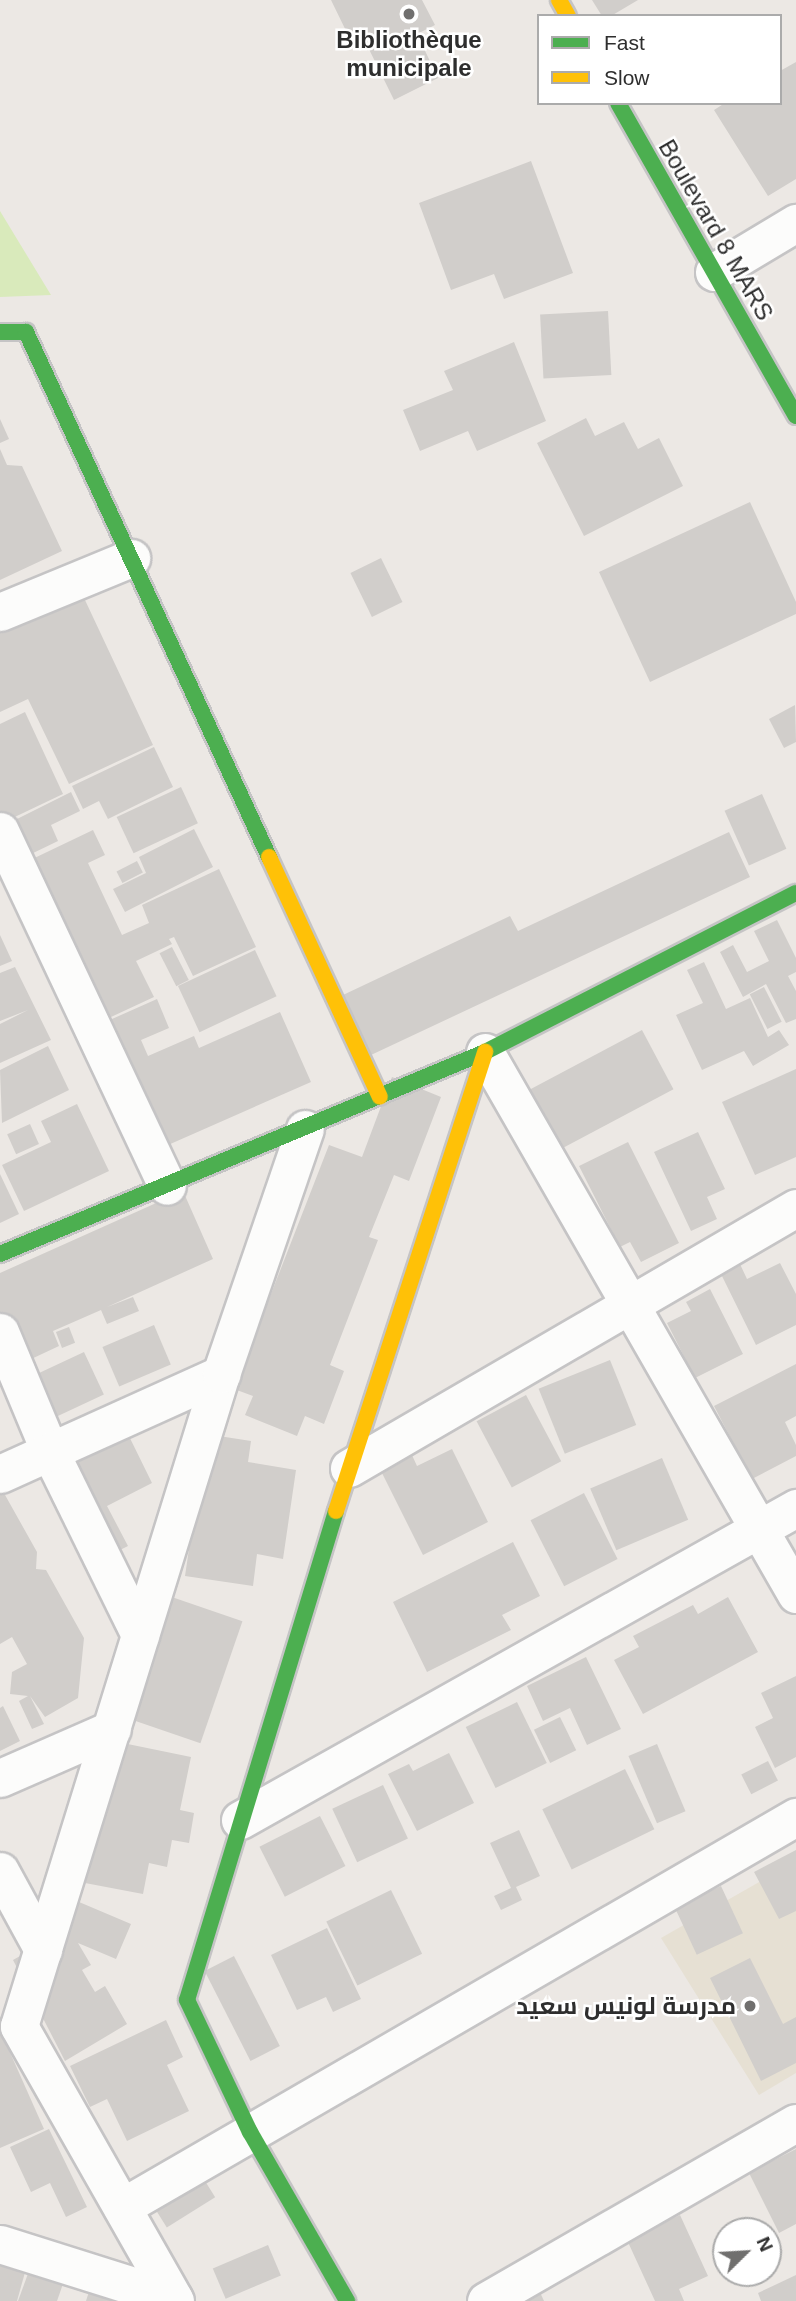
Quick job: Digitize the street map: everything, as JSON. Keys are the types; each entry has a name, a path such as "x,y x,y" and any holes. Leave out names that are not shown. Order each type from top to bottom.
{"street":[{"name":"Boulevard 8 MARS","path":"619,105 796,416"},
{"path":"714,272 796,223"},
{"path":"0,332 26,332 380,1097"},
{"path":"0,612 131,558"},
{"path":"3,846 167,1186"},
{"path":"0,1254 485,1052 796,893"},
{"path":"485,1052 796,1594"},
{"path":"347,2301 250,2132 187,2000 349,1468 485,1052"},
{"path":"174,2300 121,2207 10,2030 43,1950 221,1374 305,1129"},
{"path":"349,1468 796,1208"},
{"path":"0,1332 50,1452 141,1635"},
{"path":"0,1474 221,1374"},
{"path":"240,1821 796,1508"},
{"path":"0,1778 112,1729"},
{"path":"121,2207 796,1817"},
{"path":"0,1871 43,1950"},
{"path":"486,2301 796,2123"},
{"path":"0,2244 174,2300"}],"shaded area":[{"name":"مدرسة لونيس سعيد","path":"796,1861 796,2073 759,2095 661,1938"}],"green space":[{"path":"0,211 51,295 0,297"}],"building":[{"path":"331,0 422,0 435,25 417,34 438,78 394,100 361,33 350,39"},
{"path":"592,0 638,0 614,14 601,14"},
{"path":"796,62 796,179 768,196 714,110 722,105 782,105 782,70"},
{"path":"531,161 573,273 504,299 494,274 451,290 419,203"},
{"path":"608,311 611,375 543,378 540,315"},
{"path":"514,342 546,421 477,451 468,431 420,451 403,410 453,390 444,371"},
{"path":"586,418 595,436 624,422 638,449 659,438 683,486 584,536 537,443"},
{"path":"0,419 9,439 0,443"},
{"path":"0,449 7,465 22,466 62,551 0,580"},
{"path":"750,502 796,602 796,614 650,682 599,572"},
{"path":"381,558 402,602 372,617 350,573"},
{"path":"77,583 153,745 69,784 28,699 0,712 0,618"},
{"path":"795,705 796,742 784,748 769,719"},
{"path":"25,712 63,794 0,824 0,724"},
{"path":"154,747 173,787 108,819 99,801 83,809 72,786"},
{"path":"181,787 198,823 134,853 117,817"},
{"path":"71,792 80,811 51,825 58,841 27,856 11,822"},
{"path":"762,794 786,849 749,865 725,811"},
{"path":"194,829 213,867 125,912 113,889 146,873 139,857"},
{"path":"93,830 105,855 88,863 122,935 149,923 142,905 219,869 256,947 193,976 174,937 169,939 172,944 136,961 154,997 83,1030 24,863"},
{"path":"729,832 750,877 371,1055 343,995 510,916 518,931"},
{"path":"137,861 143,873 122,883 117,871"},
{"path":"777,920 796,958 796,972 788,976 796,991 796,1019 786,1023 766,984 743,997 720,952 733,945 747,972 769,961 754,931"},
{"path":"0,935 12,961 0,966"},
{"path":"172,947 189,980 176,986 160,953"},
{"path":"255,950 277,996 200,1032 178,986"},
{"path":"704,962 726,1009 750,998 768,1037 779,1030 789,1045 753,1066 744,1051 702,1070 676,1015 703,1003 687,970"},
{"path":"15,967 51,1040 0,1063 0,1024 28,1010 0,1021 0,973"},
{"path":"764,987 782,1022 767,1029 750,994"},
{"path":"157,999 169,1028 141,1040 148,1056 194,1036 199,1048 280,1012 311,1082 134,1160 95,1071 103,1023"},
{"path":"642,1030 673,1089 560,1149 529,1090"},
{"path":"48,1046 69,1090 2,1123 0,1070"},
{"path":"796,1069 796,1157 755,1175 722,1102"},
{"path":"392,1077 441,1097 409,1181 394,1175 369,1237 378,1240 330,1365 344,1371 324,1424 305,1416 297,1436 245,1415 253,1396 234,1389 329,1145 362,1157"},
{"path":"77,1104 109,1171 24,1211 2,1165 51,1142 41,1121"},
{"path":"30,1124 39,1144 16,1154 7,1134"},
{"path":"698,1132 725,1189 707,1197 717,1219 691,1231 654,1152"},
{"path":"628,1142 679,1243 641,1262 630,1242 620,1247 579,1166"},
{"path":"0,1174 19,1214 0,1223"},
{"path":"183,1191 213,1259 107,1307 133,1297 139,1311 107,1324 101,1310 53,1331 59,1346 27,1361 0,1350 0,1273"},
{"path":"739,1262 747,1279 780,1263 796,1294 796,1325 756,1345 720,1272"},
{"path":"710,1289 743,1354 695,1378 667,1323 691,1311 686,1302"},
{"path":"154,1325 171,1365 119,1386 102,1347"},
{"path":"69,1327 75,1343 62,1348 56,1332"},
{"path":"84,1352 104,1395 30,1429 10,1387"},
{"path":"610,1360 636,1425 565,1454 539,1389"},
{"path":"796,1364 796,1416 785,1422 796,1445 796,1456 752,1479 714,1406"},
{"path":"526,1395 561,1461 512,1488 477,1421"},
{"path":"124,1426 152,1483 107,1506 128,1546 88,1566 39,1468"},
{"path":"206,1434 251,1441 248,1462 296,1470 283,1559 257,1554 253,1586 185,1576"},
{"path":"452,1449 488,1522 423,1555 380,1469 411,1453 417,1466"},
{"path":"662,1458 688,1520 616,1550 590,1488"},
{"path":"0,1486 37,1552 36,1569 46,1570 84,1638 78,1698 45,1717 30,1696 44,1724 32,1729 19,1701 28,1696 10,1694 12,1672 27,1664 12,1637 0,1644"},
{"path":"584,1493 618,1559 564,1586 531,1520"},
{"path":"513,1542 540,1596 502,1615 511,1630 427,1672 393,1602"},
{"path":"163,1594 242,1621 200,1743 121,1716"},
{"path":"728,1597 758,1652 643,1714 614,1660 639,1647 633,1636 693,1605 698,1614"},
{"path":"586,1657 621,1729 587,1745 570,1708 543,1721 527,1686"},
{"path":"796,1676 796,1757 775,1768 755,1727 773,1718 761,1693"},
{"path":"517,1702 547,1763 496,1788 466,1727"},
{"path":"3,1706 20,1741 0,1751 0,1708"},
{"path":"560,1717 576,1750 550,1763 534,1730"},
{"path":"113,1741 191,1757 180,1810 194,1813 189,1843 172,1840 167,1867 149,1863 143,1894 85,1883"},
{"path":"657,1744 686,1811 657,1823 628,1756"},
{"path":"449,1753 474,1803 417,1831 388,1774 409,1764 413,1771"},
{"path":"768,1761 778,1781 751,1794 741,1775"},
{"path":"625,1769 654,1829 572,1870 542,1809"},
{"path":"383,1785 408,1838 357,1862 332,1809"},
{"path":"320,1816 345,1866 285,1897 259,1847"},
{"path":"519,1830 540,1876 516,1887 522,1900 501,1910 494,1896 511,1888 490,1843"},
{"path":"796,1850 796,1911 779,1919 754,1872"},
{"path":"721,1886 743,1933 697,1955 675,1908"},
{"path":"391,1890 422,1954 357,1985 326,1922"},
{"path":"72,1899 131,1924 116,1959 78,1943 91,1965 82,1970 95,1992 105,1986 127,2024 65,2061 13,1960 57,1935"},
{"path":"327,1928 361,1999 333,2012 326,1997 297,2010 271,1955"},
{"path":"234,1956 280,2046 250,2061 205,1971"},
{"path":"750,1958 783,2024 796,2017 796,2063 761,2081 710,1978"},
{"path":"166,2020 183,2057 167,2065 189,2111 127,2141 107,2099 90,2107 70,2066"},
{"path":"0,2030 44,2129 0,2148"},
{"path":"49,2129 87,2207 66,2217 50,2183 31,2192 10,2147"},
{"path":"796,2149 796,2224 782,2231 782,2217 771,2217 749,2173"},
{"path":"195,2165 215,2197 167,2227 147,2195"},
{"path":"680,2215 708,2276 679,2289 684,2301 655,2301 627,2240"},
{"path":"0,2242 31,2251 17,2301 0,2301"},
{"path":"268,2245 281,2275 226,2299 213,2268"},
{"path":"37,2249 71,2261 57,2301 18,2301"},
{"path":"95,2273 137,2301 86,2301"},
{"path":"796,2275 796,2301 761,2301 758,2293 771,2287 782,2287 782,2282"},
{"path":"539,2290 544,2301 516,2301"}],"traffic: fast":[{"path":"619,105 796,416"},
{"path":"0,332 26,332 269,857"},
{"path":"0,1254 485,1052 796,893"},
{"path":"336,1511 187,2000 250,2132 347,2301"}],"traffic: slow":[{"path":"559,0 567,14"},
{"path":"269,857 380,1097"},
{"path":"336,1511 485,1052"}],"place":[{"name":"Bibliothèque municipale","path":"409,14"},
{"name":"مدرسة لونيس سعيد","path":"750,2006"}]}
